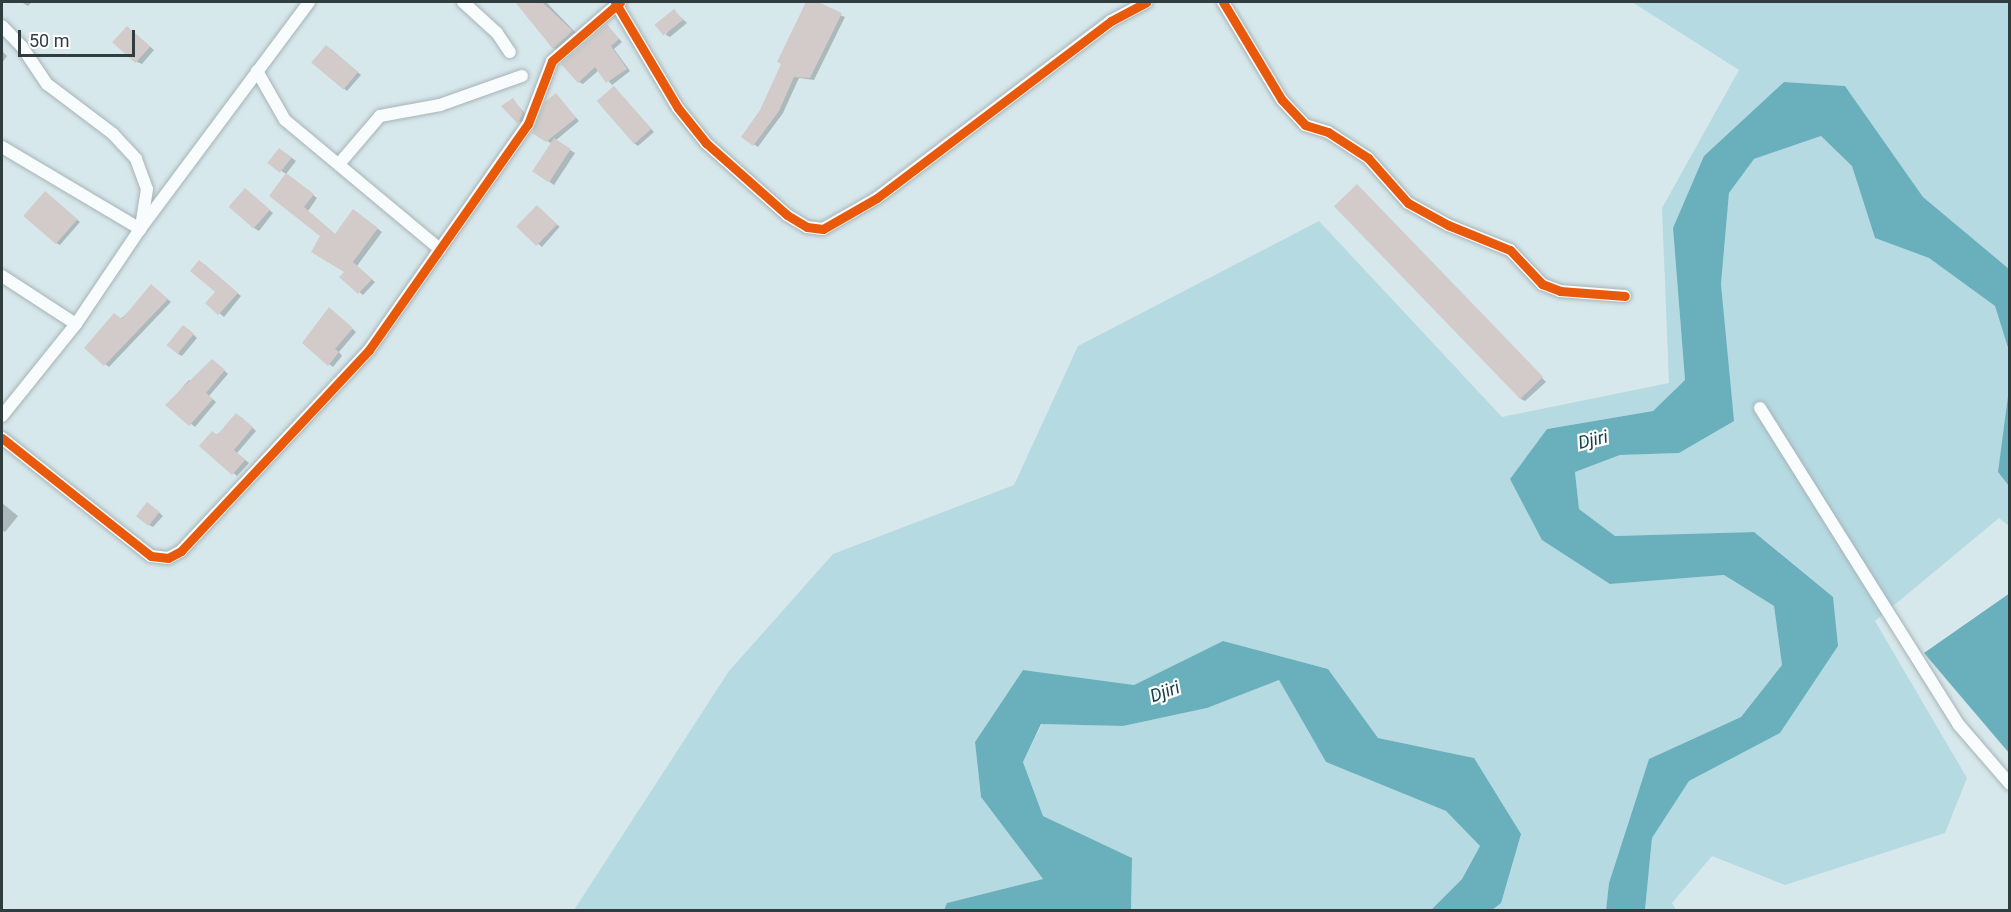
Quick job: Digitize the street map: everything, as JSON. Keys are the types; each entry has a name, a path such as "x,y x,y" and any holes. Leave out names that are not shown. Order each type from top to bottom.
{"street":[{"path":"2,416 76,324 140,229 309,2"},
{"path":"463,2 497,33 510,52"},
{"path":"2,438 152,556 168,558 181,551 242,489 369,350 528,124 552,61 617,3 678,108 706,143 787,215 807,227 823,229 877,198 1111,21 1146,2"},
{"path":"1223,2 1290,108 1305,124 1328,132 1368,158 1408,203 1448,225 1510,249 1542,284 1560,291 1625,296"},
{"path":"2,27 22,46 47,84 113,134 136,159 147,189 140,229"},
{"path":"257,71 280,114 441,249"},
{"path":"339,164 380,116 440,105 522,76"},
{"path":"2,147 140,229"},
{"path":"2,276 76,324"},
{"path":"1760,408 1959,725 2010,784"}],"shaded area":[{"path":"1632,2 2009,2 2009,269 1923,197 1845,86 1784,82 1673,228 1685,380 1653,411 1547,429 1510,479 1610,584 1724,575 1774,606 1782,665 1741,717 1649,759 1609,883 1606,910 1492,910 1501,902 1474,758 1378,738 1328,669 1223,641 1134,685 1023,670 975,742 981,797 1043,879 947,903 944,910 574,910 729,671 833,554 1014,485 1078,346 1319,221 1502,417 1669,383 1662,208 1739,70"},
{"path":"1821,136 1852,165 1875,238 1929,258 1995,306 2009,351 2009,388 1998,472 2009,486 2009,526 1999,518 1875,621 1967,778 1945,833 1785,885 1712,856 1672,903 1676,910 1645,910 1652,838 1689,781 1780,733 1838,646 1753,532 1615,536 1579,509 1575,472 1620,455 1679,453 1733,421 1721,284 1729,193 1754,159"},
{"path":"1279,680 1326,762 1446,811 1480,846 1462,879 1431,910 1131,910 1132,858 1043,816 1023,762 1042,724 1123,726 1207,708"}],"water":[{"name":"Djiri","path":"1784,82 1845,86 1923,197 2009,269 2009,351 1995,306 1929,258 1875,238 1852,166 1821,136 1754,159 1729,193 1721,284 1734,421 1679,453 1620,455 1575,472 1579,509 1615,536 1754,532 1833,597 1838,646 1780,733 1689,781 1652,838 1645,910 1606,910 1609,883 1649,759 1741,717 1782,665 1774,606 1724,575 1610,584 1542,540 1510,479 1547,429 1653,411 1685,380 1673,228 1704,156"},
{"path":"2009,388 2009,486 1998,472"},
{"path":"2010,593 2010,753 2009,753 1924,653"},
{"name":"Djiri","path":"1223,641 1328,669 1378,738 1474,758 1521,834 1501,903 1492,910 1431,910 1462,879 1480,846 1446,811 1326,762 1279,680 1207,708 1123,726 1041,724 1023,762 1043,816 1132,858 1131,910 944,910 947,903 1043,879 981,797 975,742 1023,670 1134,685"}],"building":[{"path":"515,2 542,2 573,31 553,49"},
{"path":"806,2 818,2 842,13 810,78 794,77 779,111 753,146 741,137 760,110 781,64 777,62"},
{"path":"674,9 683,20 663,36 655,25"},
{"path":"607,24 619,39 611,46 627,69 606,83 595,67 578,83 561,64"},
{"path":"127,26 150,47 135,63 112,42"},
{"path":"326,45 358,72 343,90 311,63"},
{"path":"614,86 651,129 634,144 597,101"},
{"path":"556,93 576,118 546,142 532,133 545,102"},
{"path":"513,98 523,113 518,124 501,106"},
{"path":"554,138 571,149 549,182 532,172"},
{"path":"279,148 292,158 280,173 267,163"},
{"path":"286,173 314,194 304,207 335,234 353,209 378,228 353,262 372,279 358,294 339,277 344,272 311,252 320,236 269,196"},
{"path":"1357,184 1543,377 1520,399 1334,206"},
{"path":"245,188 270,210 254,229 229,207"},
{"path":"45,191 77,219 56,244 23,216"},
{"path":"537,205 557,224 536,246 516,227"},
{"path":"199,260 238,293 218,315 205,303 215,292 190,271"},
{"path":"151,284 168,299 104,366 84,348 114,313 122,319"},
{"path":"329,307 353,328 335,349 339,352 328,366 302,343"},
{"path":"183,325 194,334 178,354 167,345"},
{"path":"212,359 225,370 206,393 213,399 189,426 165,405"},
{"path":"236,413 253,427 234,450 245,460 232,475 199,446 212,431 217,435"},
{"path":"147,502 160,512 149,526 136,516"}],"cycle path":[{"path":"615,2 678,108 706,143 787,215 807,227 823,229 877,198 1111,21 1146,2"},
{"path":"2,438 151,556 168,558 181,551 369,350 528,124 552,61 620,2"},
{"path":"1223,2 1282,100 1305,125 1328,132 1368,158 1408,203 1448,225 1510,250 1542,284 1560,291 1625,296"}]}
